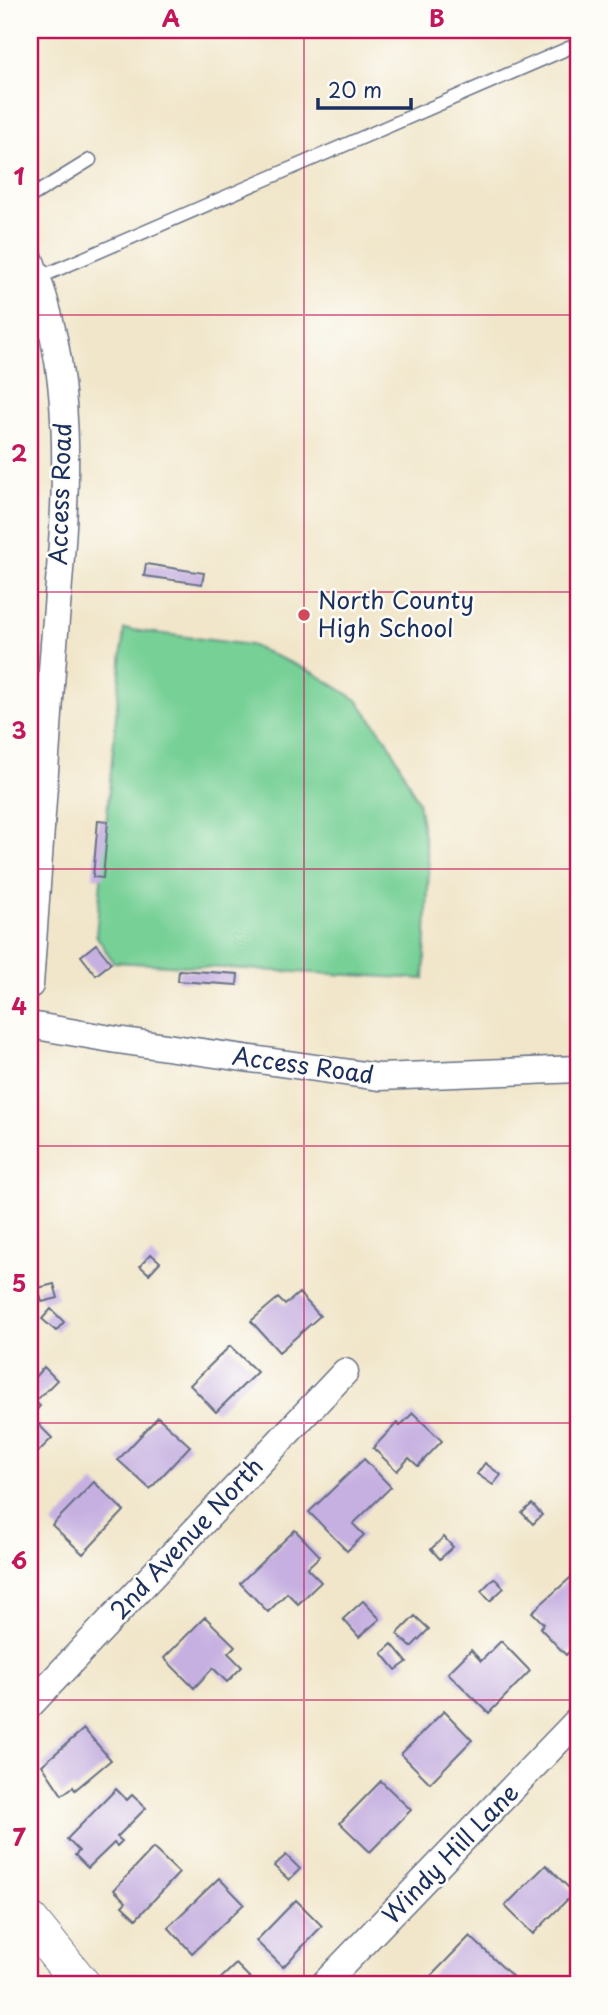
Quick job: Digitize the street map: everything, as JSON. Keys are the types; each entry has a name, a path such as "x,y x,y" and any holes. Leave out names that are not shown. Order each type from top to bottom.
{"main road":[{"path":"30,1921 82,1985"}],"street":[{"name":"Access Road","path":"30,985 66,476 63,378 54,327 34,269"},
{"name":"Access Road","path":"30,1024 117,1040 379,1077 578,1069"},
{"name":"2nd Avenue North","path":"30,1705 345,1373"},
{"name":"Windy Hill Lane","path":"323,1985 578,1720"}],"lane":[{"path":"34,269 578,44"},
{"path":"30,197 90,160"}],"green space":[{"path":"124,629 250,645 314,673 357,700 389,743 418,802 429,866 424,979 113,962 96,935"}],"building":[{"path":"146,564 204,573 202,584 144,576"},
{"path":"98,820 108,821 103,878 93,877"},
{"path":"96,944 111,963 96,975 81,956"},
{"path":"179,970 238,974 237,985 178,981"},
{"path":"151,1254 160,1262 149,1274 140,1266"},
{"path":"54,1284 58,1298 42,1302 38,1288"},
{"path":"299,1293 320,1316 279,1352 251,1321 278,1298 285,1305"},
{"path":"51,1309 64,1322 56,1331 42,1319"},
{"path":"230,1346 257,1372 216,1412 190,1385"},
{"path":"44,1367 57,1380 37,1400 30,1394 30,1382"},
{"path":"30,1397 40,1406 32,1415 30,1413"},
{"path":"413,1413 442,1441 418,1466 409,1458 397,1471 373,1448 397,1423 400,1426"},
{"path":"30,1416 52,1438 30,1460"},
{"path":"158,1417 190,1446 150,1489 118,1460"},
{"path":"364,1459 391,1487 353,1524 364,1535 347,1551 309,1512"},
{"path":"485,1463 501,1475 493,1485 477,1474"},
{"path":"94,1482 124,1511 83,1554 52,1525"},
{"path":"532,1504 542,1515 533,1524 522,1513"},
{"path":"295,1530 320,1556 307,1568 321,1582 298,1604 287,1593 268,1612 240,1583"},
{"path":"444,1537 453,1547 440,1559 431,1549"},
{"path":"578,1571 578,1643 566,1655 540,1628 544,1624 532,1612"},
{"path":"494,1578 504,1588 490,1601 481,1591"},
{"path":"363,1601 380,1619 359,1637 343,1619"},
{"path":"415,1616 429,1629 411,1647 397,1634"},
{"path":"205,1617 235,1646 228,1653 242,1667 227,1682 213,1668 194,1688 164,1658"},
{"path":"501,1641 530,1671 489,1713 448,1673 471,1650 481,1661"},
{"path":"392,1644 407,1662 396,1670 382,1653"},
{"path":"444,1711 472,1740 430,1783 401,1754"},
{"path":"84,1729 111,1760 75,1790 73,1787 62,1795 42,1765"},
{"path":"381,1781 411,1810 370,1852 340,1823"},
{"path":"116,1789 127,1800 132,1795 146,1808 117,1837 122,1841 117,1846 114,1843 88,1868 75,1855 79,1851 67,1839"},
{"path":"578,1831 578,1850 568,1840"},
{"path":"153,1848 179,1873 136,1919 122,1906 126,1902 114,1890"},
{"path":"286,1855 300,1869 289,1880 274,1866"},
{"path":"546,1865 574,1893 533,1934 505,1906"},
{"path":"219,1878 244,1904 192,1953 168,1927"},
{"path":"296,1900 322,1926 283,1967 256,1941"},
{"path":"470,1936 515,1979 509,1985 437,1985 429,1978"},
{"path":"236,1964 258,1985 214,1985"}],"place":[{"name":"North County High School","path":"304,615"}]}
